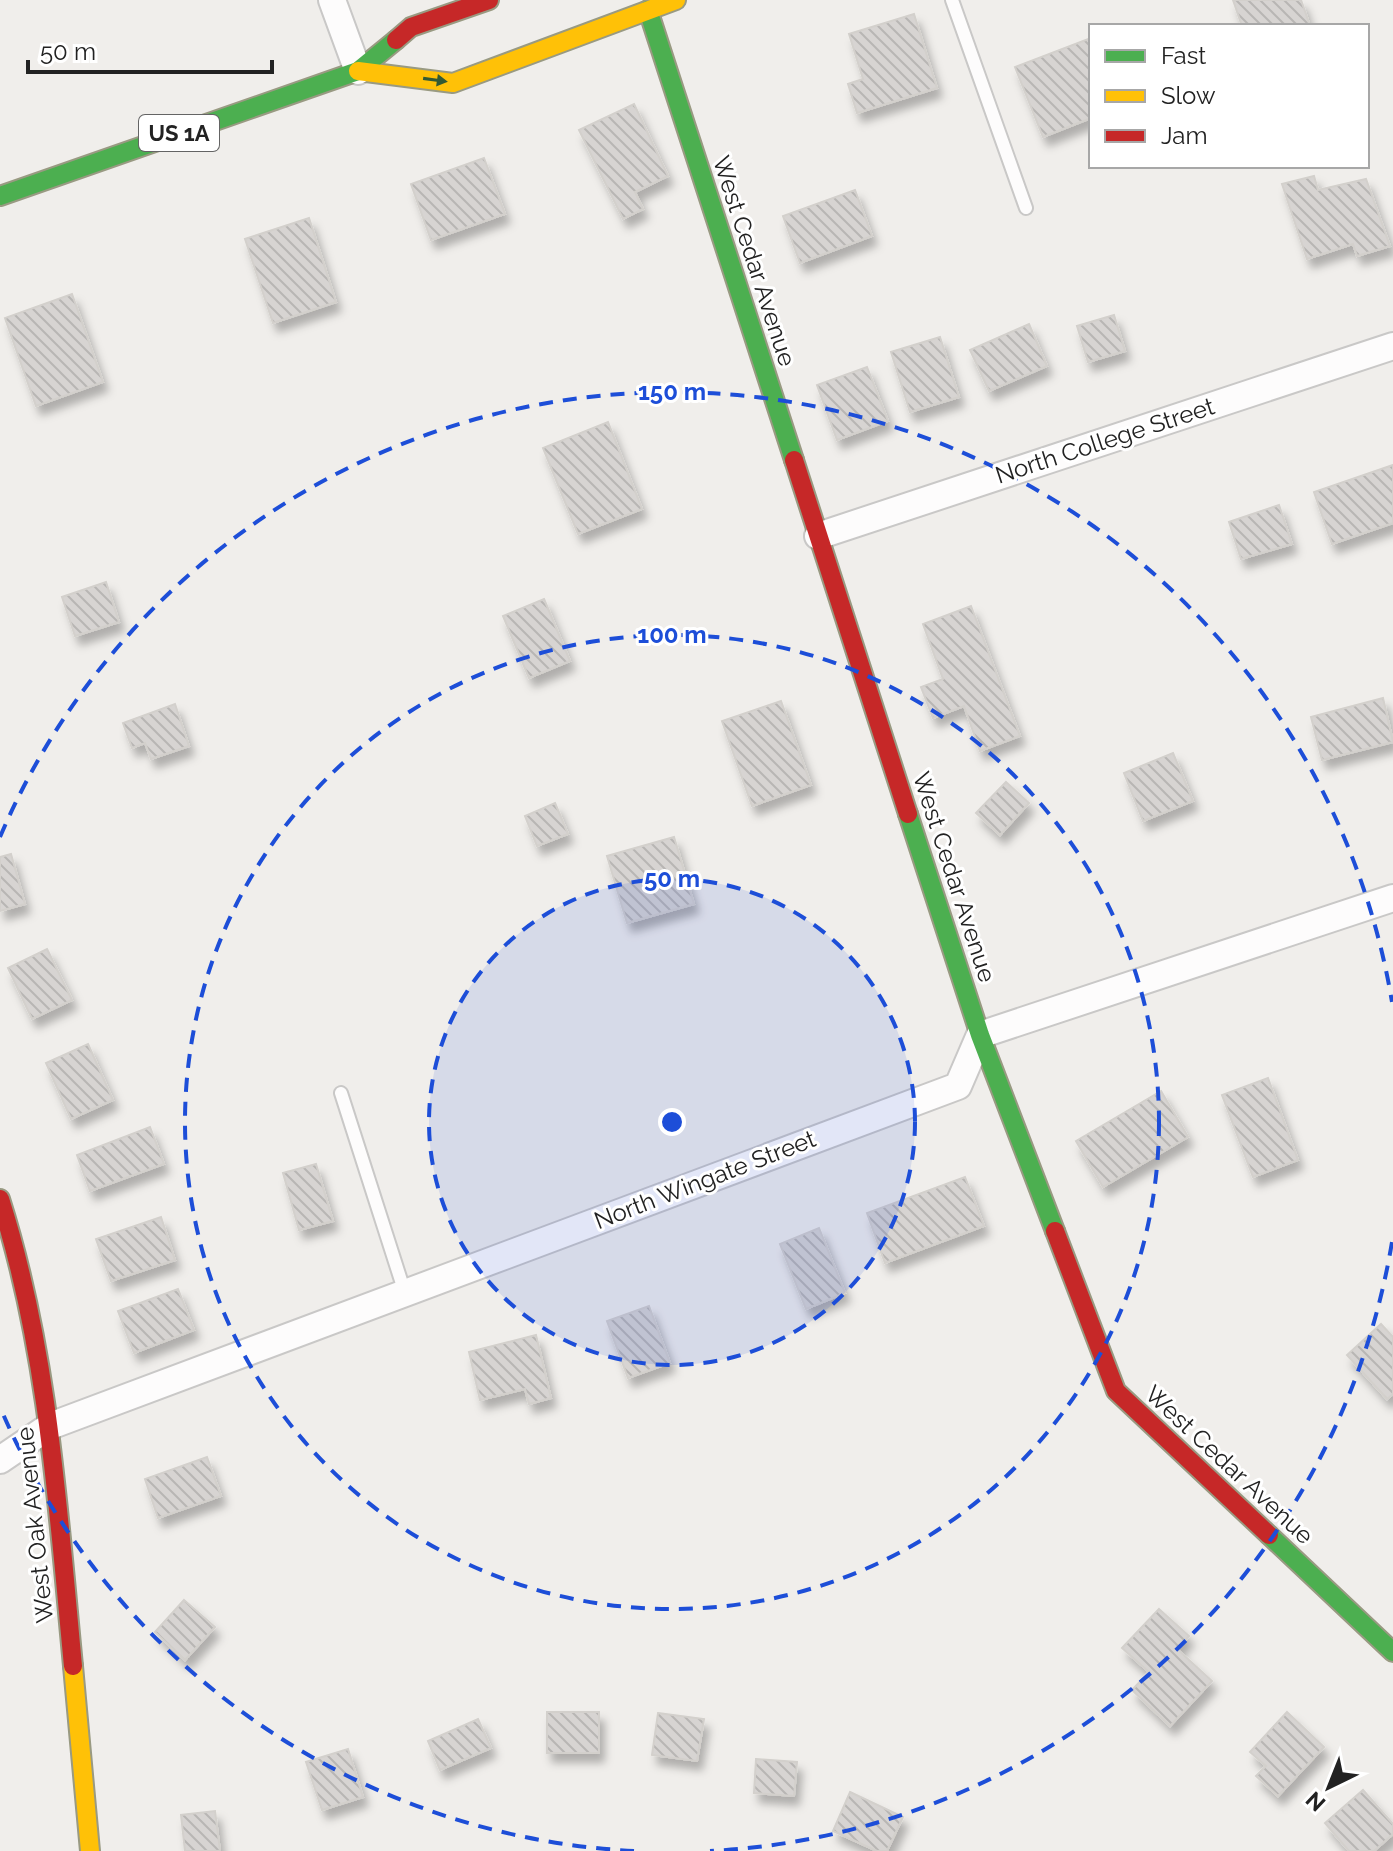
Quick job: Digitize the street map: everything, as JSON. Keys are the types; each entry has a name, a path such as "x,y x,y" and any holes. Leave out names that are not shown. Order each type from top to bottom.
{"street":[{"path":"332,0 358,71"},
{"name":"US 1A","path":"0,196 358,71 411,27 489,0"},
{"name":"US 1A","path":"358,71 453,83 676,0"},
{"name":"West Cedar Avenue","path":"648,10 980,1035 1116,1391 1393,1652"},
{"name":"North College Street","path":"818,536 1393,346"},
{"path":"980,1035 1393,898"},
{"name":"North Wingate Street","path":"0,1460 50,1426 958,1086 980,1035"},
{"name":"West Oak Avenue","path":"0,1199 18,1256 50,1426 90,1851"}],"lane":[{"path":"952,0 1026,208"},
{"path":"341,1093 405,1293"}],"building":[{"path":"1233,0 1301,0 1309,24 1241,24"},
{"path":"914,14 937,88 857,113 848,84 863,79 849,34"},
{"path":"1089,39 1089,119 1043,137 1015,67"},
{"path":"634,104 668,176 635,192 643,209 623,219 579,130"},
{"path":"484,158 505,214 431,240 411,184"},
{"path":"1314,176 1318,190 1366,179 1390,246 1357,256 1353,244 1307,259 1282,184"},
{"path":"855,190 872,236 800,263 783,216"},
{"path":"309,218 336,302 273,323 245,239"},
{"path":"72,294 103,382 36,406 5,318"},
{"path":"1114,315 1125,351 1088,362 1077,326"},
{"path":"1029,324 1047,366 989,391 970,350"},
{"path":"940,337 959,397 910,412 891,352"},
{"path":"867,367 888,421 837,440 817,385"},
{"path":"608,422 642,509 578,534 543,448"},
{"path":"1393,465 1393,523 1332,544 1314,492"},
{"path":"1279,505 1292,544 1241,559 1229,522"},
{"path":"106,582 119,622 75,636 62,597"},
{"path":"544,599 570,661 529,678 503,616"},
{"path":"971,606 1020,736 980,751 964,706 933,718 921,687 943,679 923,624"},
{"path":"1383,698 1393,742 1322,760 1311,717"},
{"path":"781,701 811,785 752,806 722,721"},
{"path":"175,704 189,746 151,759 145,743 132,748 123,723"},
{"path":"1173,753 1193,801 1143,821 1124,773"},
{"path":"1006,782 1029,803 1000,835 976,813"},
{"path":"555,803 568,834 537,846 525,816"},
{"path":"674,837 694,904 627,923 607,856"},
{"path":"11,854 25,904 0,911 0,857"},
{"path":"47,949 72,1000 32,1019 8,968"},
{"path":"88,1044 113,1100 71,1119 46,1063"},
{"path":"1268,1078 1298,1160 1253,1177 1222,1095"},
{"path":"1161,1091 1188,1137 1103,1187 1076,1141"},
{"path":"150,1127 164,1164 90,1191 77,1155"},
{"path":"316,1164 333,1221 299,1230 283,1173"},
{"path":"965,1177 984,1226 885,1263 867,1213"},
{"path":"161,1217 175,1260 111,1281 96,1239"},
{"path":"819,1228 845,1293 806,1309 780,1244"},
{"path":"178,1289 194,1330 134,1353 118,1311"},
{"path":"649,1306 670,1363 628,1378 607,1321"},
{"path":"1381,1324 1393,1337 1393,1394 1387,1399 1347,1355"},
{"path":"536,1335 551,1398 529,1404 525,1389 480,1400 469,1352"},
{"path":"207,1457 221,1496 158,1518 145,1479"},
{"path":"184,1600 215,1627 185,1660 155,1632"},
{"path":"1159,1609 1189,1636 1177,1649 1212,1681 1170,1726 1132,1690 1149,1672 1122,1648"},
{"path":"547,1712 599,1712 599,1753 547,1753"},
{"path":"1287,1712 1324,1747 1278,1796 1256,1776 1266,1766 1250,1752"},
{"path":"658,1713 704,1719 697,1761 652,1755"},
{"path":"478,1719 491,1748 440,1770 428,1741"},
{"path":"348,1749 363,1797 322,1810 306,1762"},
{"path":"756,1759 797,1762 794,1796 754,1793"},
{"path":"1363,1790 1393,1824 1393,1834 1374,1851 1349,1851 1325,1823"},
{"path":"850,1792 903,1817 887,1851 877,1851 833,1831"},
{"path":"215,1811 220,1851 185,1851 181,1815"}],"traffic: fast":[{"path":"648,10 794,460"},
{"path":"0,196 358,71 396,40"},
{"path":"908,814 980,1035 1055,1231"},
{"path":"1269,1535 1393,1652"}],"traffic: slow":[{"path":"358,71 453,83 676,0"},
{"path":"73,1666 90,1851"}],"traffic: jam":[{"path":"396,40 411,27 489,0"},
{"path":"794,460 908,814"},
{"path":"0,1199 30,1314 40,1372 56,1489 73,1666"},
{"path":"1055,1231 1116,1391 1269,1535"}]}
